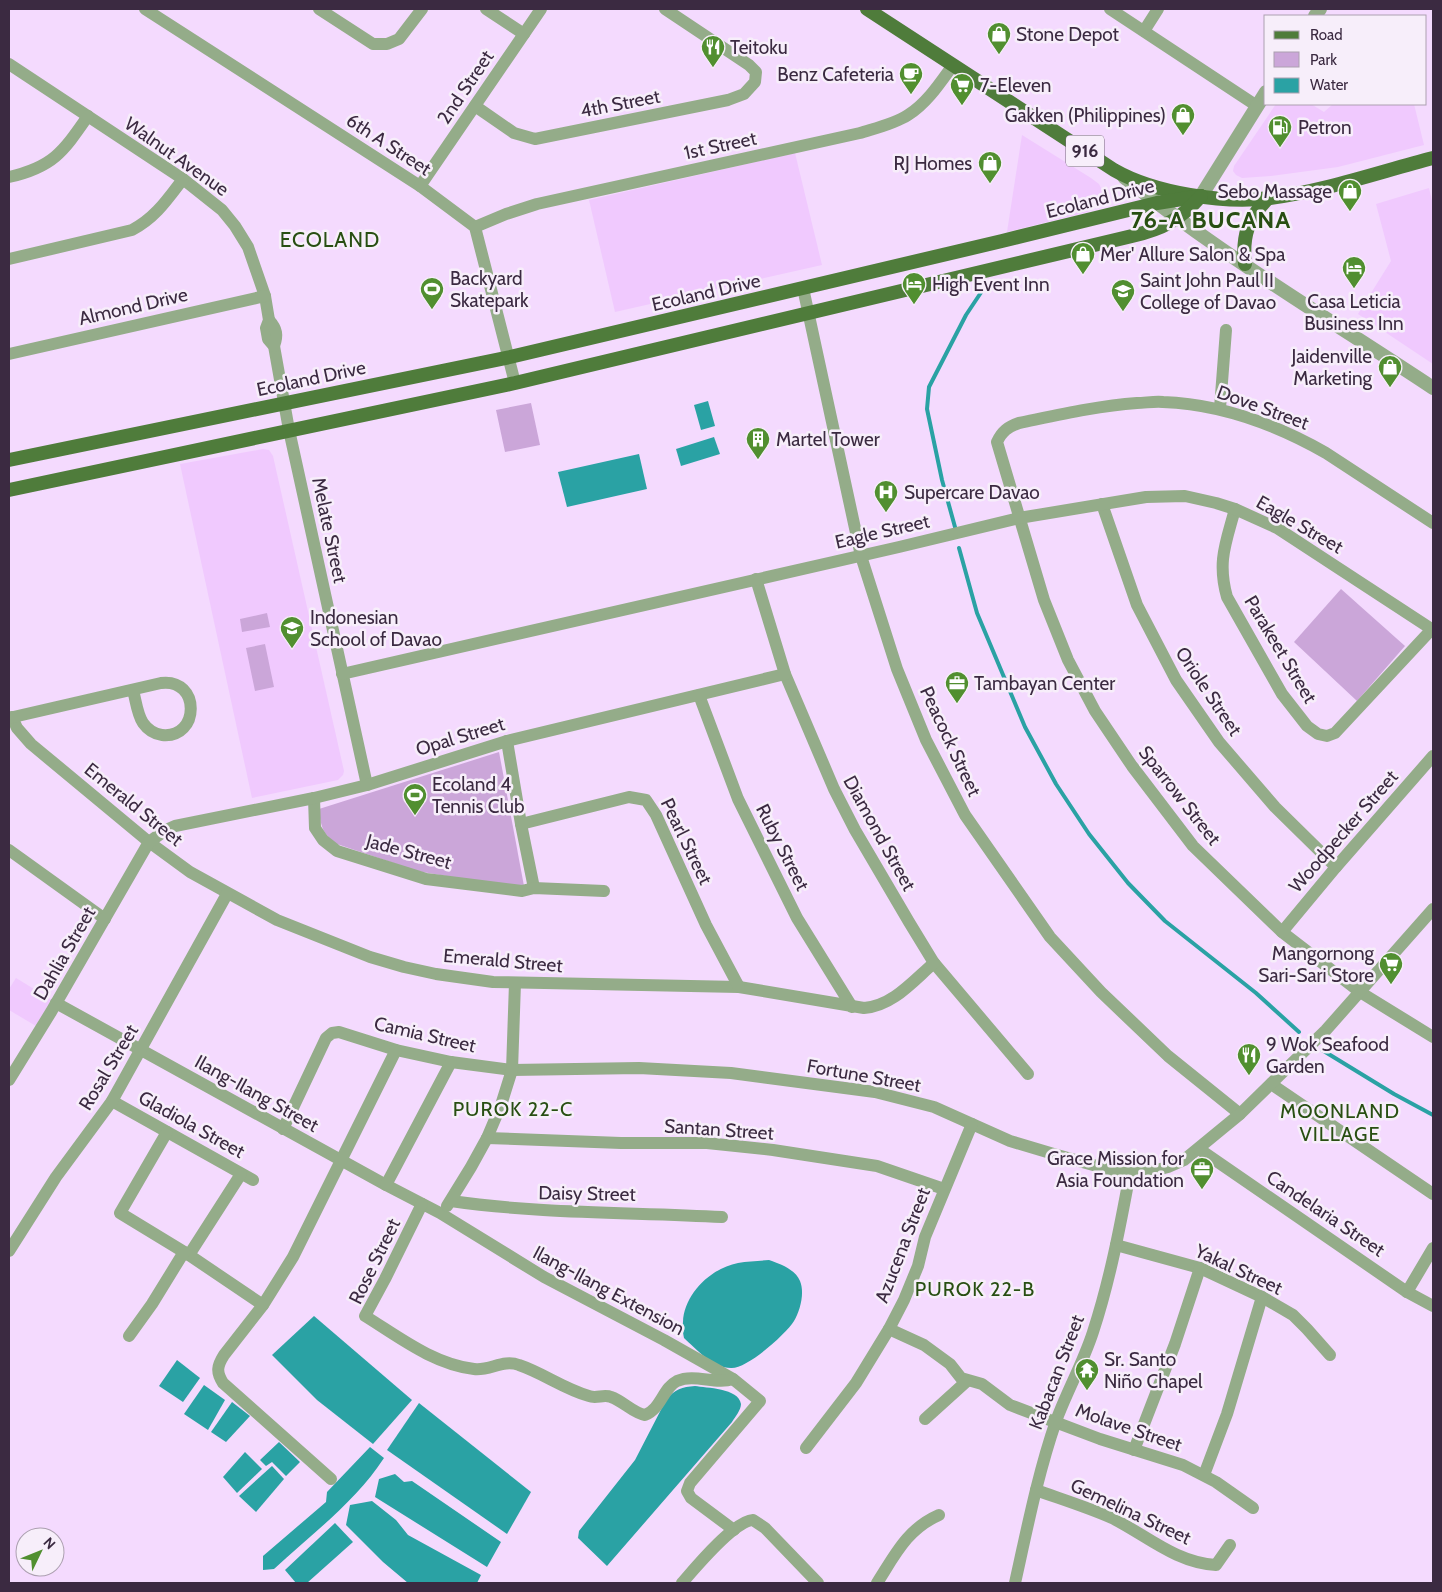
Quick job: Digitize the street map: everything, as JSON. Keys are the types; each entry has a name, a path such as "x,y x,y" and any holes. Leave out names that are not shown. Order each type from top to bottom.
{"main road":[{"name":"916","path":"867,9 1121,174 1155,187 1201,196 1268,198 1313,190 1433,158"},
{"name":"Ecoland Drive","path":"9,460 510,357 1157,203 1201,196"},
{"path":"9,490 515,383 1138,235 1159,228 1178,218 1201,196"},
{"path":"1245,264 1244,244 1248,225 1254,214 1268,198"}],"street":[{"name":"6th A Street","path":"145,9 420,186 475,228"},
{"path":"319,9 373,44 387,44 399,39 422,9"},
{"path":"486,9 524,34"},
{"name":"2nd Street","path":"420,186 541,9"},
{"name":"4th Street","path":"475,106 514,133 536,139 728,100 744,94 755,82 756,72 749,65 665,9"},
{"path":"1110,9 1257,106"},
{"path":"1144,31 1158,9"},
{"name":"Walnut Avenue","path":"9,64 182,179 222,210 235,226 248,247 265,296 269,320 266,328 268,339 274,346 284,403"},
{"name":"1st Street","path":"475,228 506,214 537,204 860,133 888,124 909,115 922,104 953,65"},
{"path":"1201,196 1264,95"},
{"path":"9,177 39,168 53,159 74,136 88,116"},
{"path":"1121,174 1157,203 1245,264 1433,388"},
{"path":"9,259 132,230 156,214 182,179"},
{"path":"475,228 510,357 515,383"},
{"name":"Peacock Street","path":"803,288 861,556 897,669 926,740 965,816 1050,936 1101,992 1168,1056 1240,1114"},
{"name":"Almond Drive","path":"9,354 265,296"},
{"path":"1220,408 1226,330"},
{"name":"Dove Street","path":"1019,518 997,442 1001,433 1008,427 1019,423 1108,406 1162,401 1220,408 1278,428 1326,453 1433,523"},
{"name":"Melate Street","path":"284,403 367,785"},
{"name":"Eagle Street","path":"342,674 861,556 1019,518 1146,497 1185,496 1235,509 1276,528 1432,629"},
{"name":"Oriole Street","path":"1102,504 1137,605 1176,680 1220,742 1257,786 1275,807 1336,867"},
{"name":"Parakeet Street","path":"1235,509 1222,560 1222,579 1227,597 1282,694 1307,726 1318,734 1327,736 1335,733 1342,727 1432,629"},
{"name":"Sparrow Street","path":"1019,518 1044,600 1068,660 1095,711 1132,766 1193,846 1282,932 1360,992 1433,1037"},
{"name":"Diamond Street","path":"756,579 785,674 834,789 908,922 934,963 1028,1074"},
{"name":"Opal Street","path":"149,842 175,826 314,798 367,785 507,740 785,674"},
{"path":"11,717 169,682 181,687 189,697 192,710 188,722 174,734 167,736 155,734 148,730 140,717 133,690"},
{"name":"Ruby Street","path":"698,695 742,808 797,918 852,1007"},
{"name":"Emerald Street","path":"11,717 17,728 31,744 149,842 190,872 277,920 336,944 404,967 470,980 515,983 739,987 852,1007 876,1008 886,1003 934,963"},
{"path":"507,740 534,888"},
{"name":"Woodpecker Street","path":"1282,932 1433,756"},
{"name":"Pearl Street","path":"521,824 629,797 646,800 656,815 706,925 739,987"},
{"name":"Jade Street","path":"314,798 316,828 323,840 337,851 426,879 522,891 534,888 604,891"},
{"name":"Dahlia Street","path":"9,1080 149,842"},
{"path":"9,850 105,919"},
{"name":"Rosal Street","path":"9,1251 56,1177 112,1101 227,894"},
{"name":"Fortune Street","path":"512,1070 639,1068 730,1073 875,1092 934,1107 1010,1141 1098,1167 1130,1173 1149,1172 1184,1160 1240,1114 1314,1042 1433,909"},
{"path":"440,1213 452,1202 487,1138 501,1105 512,1070 515,983"},
{"name":"Ilang-Ilang Street","path":"56,1003 283,1129 440,1213"},
{"name":"Camia Street","path":"283,1129 326,1038 332,1033 346,1033 396,1050 451,1062 512,1070"},
{"path":"331,1479 232,1391 219,1377 217,1370 219,1363 263,1305 293,1257 396,1050"},
{"path":"386,1185 451,1062"},
{"path":"1271,1084 1433,1194"},
{"name":"Gladiola Street","path":"112,1101 247,1177 187,1253"},
{"name":"Azucena Street","path":"806,1448 856,1384 904,1300 918,1266 925,1237 972,1124"},
{"path":"168,1132 120,1213 187,1253 263,1305"},
{"name":"Santan Street","path":"487,1138 621,1143 707,1143 773,1150 877,1166 944,1189"},
{"name":"Candelaria Street","path":"1199,1149 1407,1292 1433,1306"},
{"name":"Kabacan Street","path":"1015,1583 1036,1490 1056,1421 1092,1334 1116,1245 1130,1173"},
{"name":"Daisy Street","path":"452,1202 522,1210 639,1213 722,1218"},
{"name":"Rose Street","path":"422,1204 365,1316 416,1348 434,1358 474,1369 483,1369 497,1364 512,1362 590,1397 612,1397 641,1415 645,1415 653,1410 669,1388 678,1380 695,1378 723,1381 733,1379"},
{"name":"Ilang-Ilang Extension","path":"440,1213 544,1277 664,1340 733,1379 760,1401 690,1483 687,1491 691,1498 734,1530"},
{"name":"Yakal Street","path":"1116,1245 1200,1268 1262,1297 1293,1315 1330,1356"},
{"path":"1407,1292 1433,1248"},
{"path":"129,1336 187,1253"},
{"path":"1134,1450 1175,1344 1200,1268"},
{"path":"1204,1475 1227,1414 1262,1297"},
{"name":"Molave Street","path":"889,1329 924,1345 950,1364 961,1378 982,1384 1010,1405 1100,1439 1183,1465 1204,1475 1253,1508"},
{"path":"925,1419 967,1381"},
{"name":"Gemelina Street","path":"1036,1490 1113,1519 1166,1550 1186,1558 1216,1564 1230,1545"},
{"path":"877,1583 907,1538 925,1521 939,1515"},
{"path":"682,1583 712,1550 734,1530 743,1523 753,1520 765,1528 818,1583"}],"shaded area":[{"path":"1275,105 1313,105 1324,112 1332,105 1414,105 1424,145 1338,167 1271,176 1242,178 1233,171 1234,166"},
{"path":"1022,135 1099,184 1104,198 1101,204 1087,212 1007,232"},
{"path":"795,153 822,265 615,312 589,200"},
{"path":"1429,188 1433,205 1433,364 1358,314 1391,261 1376,204"},
{"path":"263,449 269,450 273,456 344,771 338,780 252,798 180,464"},
{"path":"16,978 52,1000 36,1026 9,1010 9,989"}],"green space":[{"path":"531,403 540,445 505,452 496,410"},
{"path":"1341,589 1405,646 1357,701 1294,642"},
{"path":"267,613 270,627 242,632 240,619"},
{"path":"265,644 274,687 255,691 246,648"},
{"name":"Ecoland 4 Tennis Club","path":"499,752 524,886 498,885 417,871 337,844 328,837 323,829 319,809"}],"water":[{"path":"708,401 715,426 701,430 694,405"},
{"path":"714,437 720,454 681,466 676,449"},
{"path":"639,454 647,489 567,507 558,472"},
{"path":"769,1260 791,1270 800,1281 802,1296 796,1317 790,1327 775,1342 756,1357 738,1367 731,1368 718,1365 705,1357 684,1338 683,1324 688,1302 701,1284 718,1270 738,1263"},
{"path":"314,1316 412,1400 373,1444 317,1400 272,1355"},
{"path":"177,1360 200,1378 183,1402 159,1386"},
{"path":"204,1385 225,1400 208,1430 184,1414"},
{"path":"695,1386 721,1390 735,1395 741,1404 739,1411 732,1422 607,1566 578,1538 579,1531 635,1460 666,1400 679,1389"},
{"path":"232,1402 250,1416 226,1442 211,1432"},
{"path":"419,1403 531,1492 507,1534 387,1450"},
{"path":"279,1442 300,1462 286,1476 272,1462 266,1466 260,1460"},
{"path":"370,1447 384,1458 360,1489 274,1569 263,1570 263,1556 326,1502 327,1492"},
{"path":"245,1452 262,1469 237,1493 223,1477"},
{"path":"272,1466 284,1479 256,1512 239,1496"},
{"path":"395,1474 404,1482 412,1481 501,1542 487,1567 375,1497 379,1479"},
{"path":"372,1501 396,1520 408,1535 481,1575 477,1583 408,1583 383,1562 346,1525 350,1505"},
{"path":"335,1523 353,1542 307,1583 296,1583 285,1570"}],"waterway":[{"path":"955,527 942,480 927,409 929,387 966,315 982,291"},
{"path":"959,548 977,613 1025,727 1056,784 1089,834 1128,883 1165,921 1256,993 1299,1032"},
{"path":"1322,1050 1394,1094 1433,1115"}],"place":[{"name":"Stone Depot","path":"999,55"},
{"name":"Teitoku","path":"713,68"},
{"name":"Benz Cafeteria","path":"911,95"},
{"name":"7-Eleven","path":"962,106"},
{"name":"Gakken (Philippines)","path":"1183,136"},
{"name":"Petron","path":"1280,148"},
{"name":"RJ Homes","path":"990,184"},
{"name":"Sebo Massage","path":"1350,212"},
{"name":"Mer' Allure Salon & Spa","path":"1083,275"},
{"name":"Casa Leticia Business Inn","path":"1354,289"},
{"name":"High Event Inn","path":"914,305"},
{"name":"Backyard Skatepark","path":"432,310"},
{"name":"Saint John Paul II College of Davao","path":"1123,312"},
{"name":"Jaidenville Marketing","path":"1390,388"},
{"name":"Martel Tower","path":"758,460"},
{"name":"Supercare Davao","path":"886,513"},
{"name":"Indonesian School of Davao","path":"292,649"},
{"name":"Tambayan Center","path":"957,704"},
{"name":"Ecoland 4 Tennis Club","path":"415,816"},
{"name":"Mangornong Sari-Sari Store","path":"1391,985"},
{"name":"9 Wok Seafood Garden","path":"1249,1076"},
{"name":"Grace Mission for Asia Foundation","path":"1202,1190"},
{"name":"Sr. Santo Niño Chapel","path":"1087,1391"}],"district":[{"name":"76-A BUCANA","path":"1211,220"},
{"name":"ECOLAND","path":"330,240"},
{"name":"PUROK 22-C","path":"513,1109"},
{"name":"MOONLAND VILLAGE","path":"1340,1122"},
{"name":"PUROK 22-B","path":"975,1289"}]}
